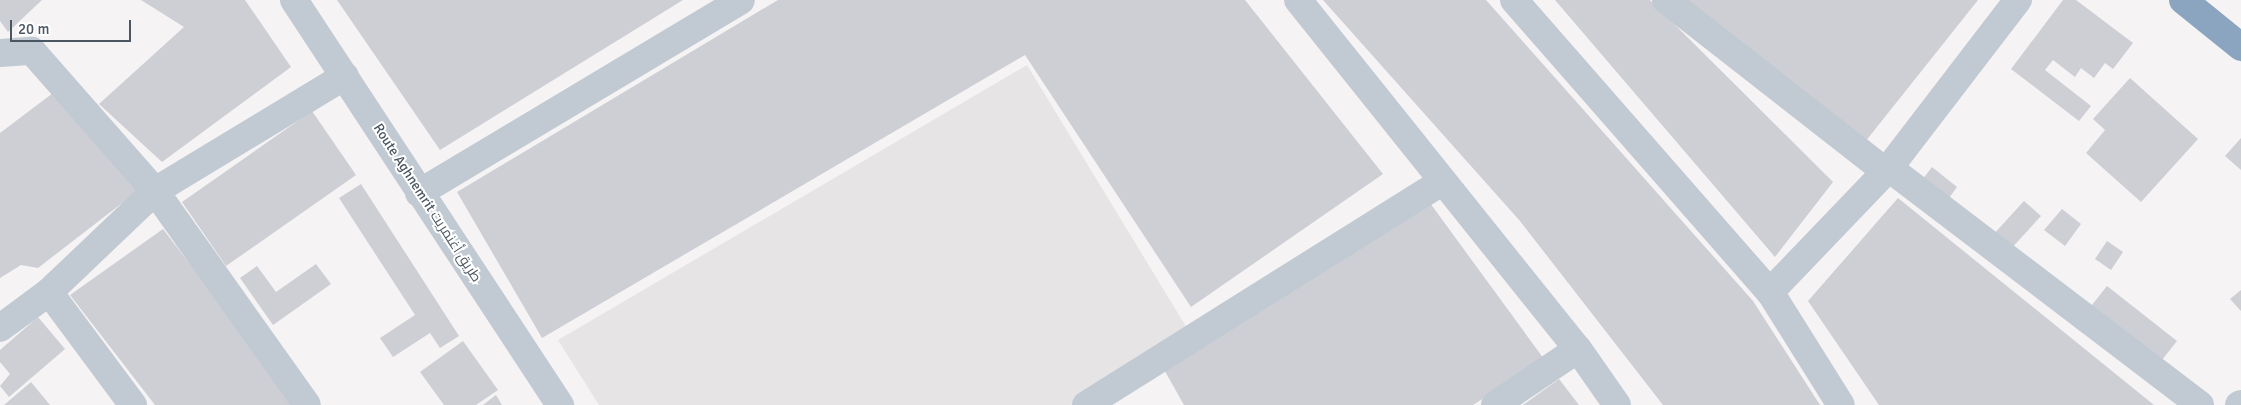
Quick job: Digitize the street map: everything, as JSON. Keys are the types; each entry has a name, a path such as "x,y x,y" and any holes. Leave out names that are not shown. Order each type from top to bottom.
{"highway":[{"path":"2183,0 2241,47"}],"street":[{"name":"Route Aghnemrit طريق أغنمريت","path":"294,0 560,405"},
{"path":"419,193 741,0"},
{"path":"1298,0 1578,349 1617,405"},
{"path":"1514,0 1770,292 1841,405"},
{"path":"1666,0 2200,405"},
{"path":"1770,292 1888,170 2018,0"},
{"path":"0,54 32,51 155,191 307,405"},
{"path":"0,328 49,292 155,191 345,76"},
{"path":"1086,405 1443,181"},
{"path":"49,292 133,405"},
{"path":"1495,405 1578,349"}],"shaded area":[{"path":"1027,65 1193,338 1071,405 599,405 558,340"}],"building":[{"path":"0,0 42,0 8,32 0,21"},
{"path":"141,0 245,0 291,67 162,162 99,104 184,27"},
{"path":"337,0 683,0 440,150"},
{"path":"778,0 1245,0 1383,174 1191,307 1025,55 542,338 457,192"},
{"path":"1323,0 1486,0 1753,301 1820,405 1663,405 1520,221"},
{"path":"1555,0 1650,0 1833,182 1775,257"},
{"path":"1687,0 1978,0 1861,147"},
{"path":"2063,0 2076,0 2133,43 2113,69 2105,63 2094,78 2081,68 2075,77 2053,60 2045,70 2091,106 2079,121 2011,69"},
{"path":"2130,78 2198,139 2141,202 2086,153 2105,130 2093,119"},
{"path":"53,93 139,190 38,268 21,265 0,278 0,133"},
{"path":"312,111 356,175 226,266 182,202"},
{"path":"2241,138 2241,170 2225,156"},
{"path":"1932,167 1957,187 1947,201 1922,180"},
{"path":"361,184 459,336 440,348 430,333 393,357 380,338 415,315 339,198"},
{"path":"1898,198 2154,405 1879,405 1808,301"},
{"path":"2024,201 2041,216 2009,251 1992,236"},
{"path":"1430,203 1544,359 1473,405 1184,405 1162,366"},
{"path":"2062,209 2081,224 2065,246 2044,230"},
{"path":"163,229 298,405 155,405 70,295"},
{"path":"2107,241 2123,252 2111,270 2095,259"},
{"path":"316,264 331,284 273,325 240,278 257,266 276,292"},
{"path":"2107,286 2177,341 2158,365 2088,310"},
{"path":"2241,290 2241,311 2230,299"},
{"path":"38,317 65,349 9,397 0,386 10,374 0,362 0,350"},
{"path":"463,341 498,390 476,405 444,405 420,372"},
{"path":"1559,379 1579,405 1523,405"},
{"path":"31,382 50,405 4,405"},
{"path":"496,395 502,405 483,405"}]}
